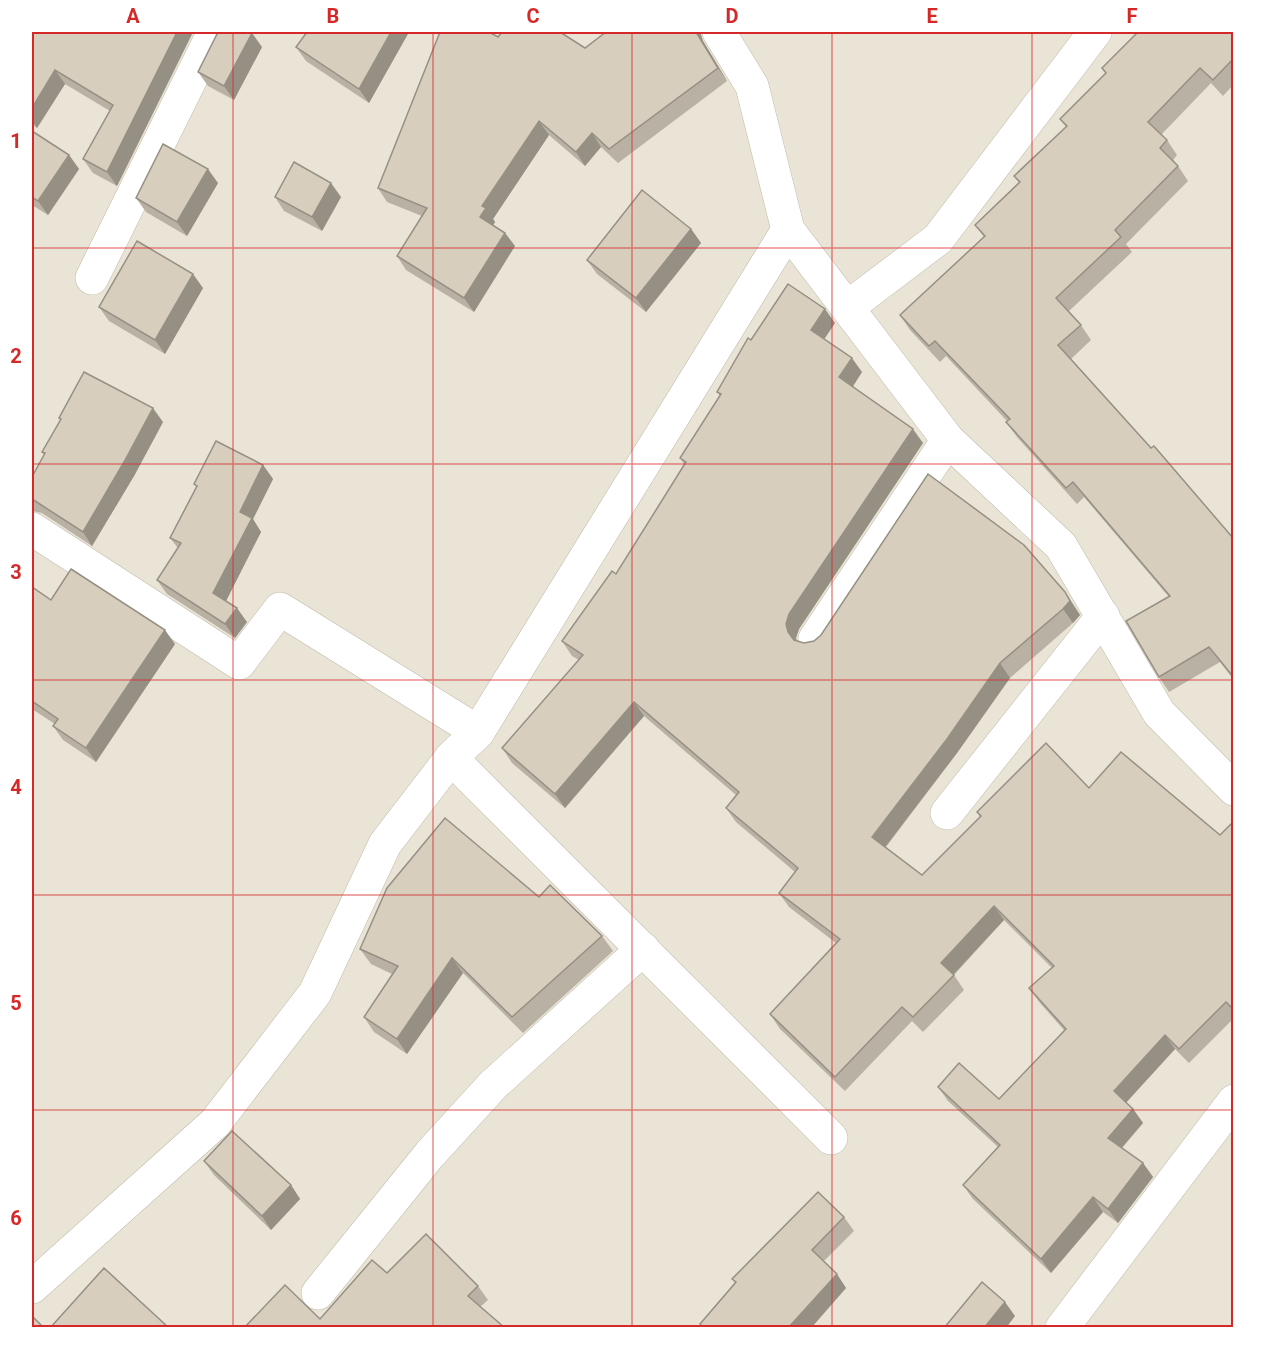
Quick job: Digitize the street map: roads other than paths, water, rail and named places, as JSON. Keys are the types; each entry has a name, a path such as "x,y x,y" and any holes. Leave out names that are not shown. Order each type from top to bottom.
{"street":[{"path":"92,278 214,32"},
{"path":"719,32 752,86 788,230 948,440 1061,546 1159,713 1233,789"},
{"path":"848,307 938,239 1095,32"},
{"path":"32,1287 215,1123 315,993 385,844 451,758 478,732 788,230"},
{"path":"815,639 948,440"},
{"path":"32,529 239,663 279,609 478,732"},
{"path":"947,813 1103,616"},
{"path":"451,758 831,1138"},
{"path":"318,1293 430,1154 493,1085 643,949"},
{"path":"1062,1328 1233,1101"}]}
